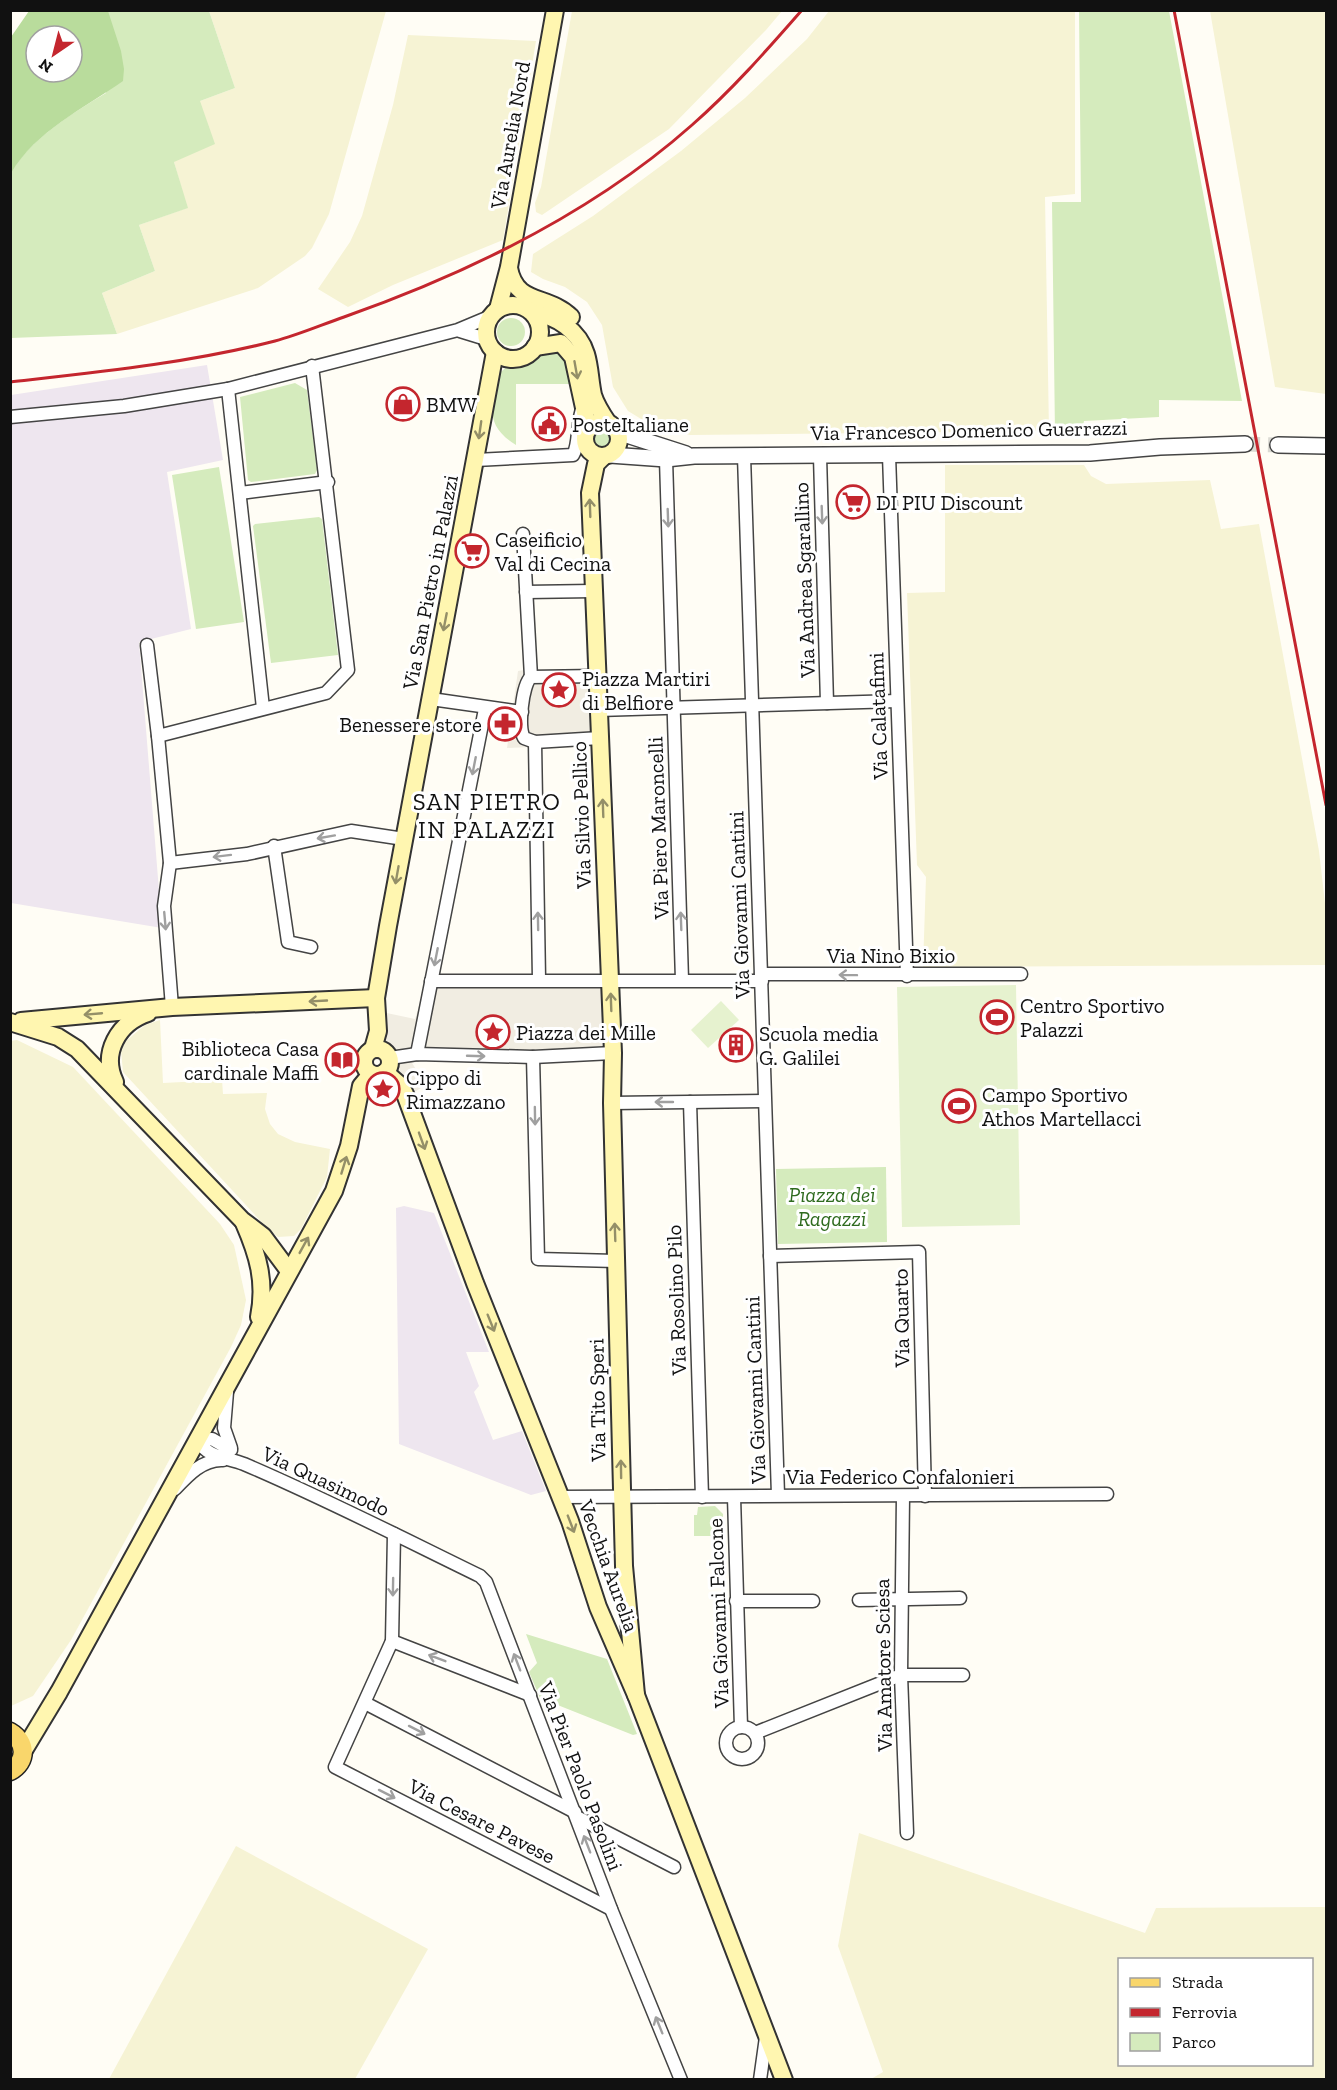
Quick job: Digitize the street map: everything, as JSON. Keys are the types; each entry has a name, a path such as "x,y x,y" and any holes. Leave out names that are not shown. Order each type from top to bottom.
{"main road":[{"name":"Via Aurelia Nord","path":"494,313 508,267 555,10"},
{"path":"508,267 515,288 527,296 562,309 574,321 586,352 593,395 619,442 606,456 588,450 583,406 573,357 569,350 561,343 535,347 520,358 502,357 491,345 494,313 513,304 528,309 534,314 540,330 535,347"},
{"path":"534,314 550,316 567,326 586,352"},
{"name":"Via San Pietro in Palazzi","path":"376,998 476,460 491,345"},
{"path":"585,434 592,425 611,425"},
{"name":"Via Silvio Pellico","path":"606,456 596,464 590,493 613,1053 612,1103"},
{"path":"10,1022 172,1007 376,998 378,1031 374,1049 367,1053 364,1061 366,1068 382,1068"},
{"path":"120,1092 108,1062 118,1034 144,1014 172,1007"},
{"path":"10,1022 58,1037 83,1055 242,1220 263,1236 288,1273"},
{"name":"Vecchia Aurelia","path":"374,1049 384,1050 382,1068 400,1085 405,1094 475,1283 589,1572 598,1607 636,1695 784,2079"},
{"path":"11,1772 21,1761 24,1750 198,1440 343,1170 361,1086 382,1068"},
{"name":"Via Tito Speri","path":"612,1103 622,1498 627,1599 636,1695"},
{"path":"242,1220 256,1252 263,1298 256,1332"},
{"path":"256,1252 267,1263 288,1273"},
{"path":"598,1607 617,1613 627,1599"},
{"path":"10,1731 36,1722 47,1711"},
{"path":"10,1731 18,1737 24,1750"}],"street":[{"path":"10,417 124,406 228,389 459,330 494,313"},
{"path":"459,330 491,345"},
{"path":"158,735 326,693 348,670 328,482 312,366"},
{"path":"228,389 263,708"},
{"path":"476,460 573,455 577,448 577,421 583,406"},
{"name":"Via Francesco Domenico Guerrazzi","path":"611,425 627,435 694,456"},
{"name":"Via Francesco Domenico Guerrazzi","path":"606,456 666,459 694,456 1090,453 1160,447 1245,444"},
{"path":"1278,445 1326,446"},
{"name":"Via Calatafimi","path":"889,455 907,976"},
{"name":"Via Giovanni Cantini","path":"744,456 778,1495"},
{"name":"Via Andrea Sgarallino","path":"820,456 827,703"},
{"name":"Via Piero Maroncelli","path":"666,459 682,980"},
{"path":"240,493 328,482"},
{"path":"523,534 531,677 525,684 521,734 535,742 600,738"},
{"path":"526,592 593,591"},
{"path":"147,645 170,863 164,906 172,1007"},
{"path":"531,677 597,676"},
{"path":"430,699 485,709 522,712"},
{"path":"598,710 897,701"},
{"path":"417,1053 485,709"},
{"path":"535,742 539,979"},
{"path":"170,863 247,854 274,846 351,831 404,839"},
{"path":"274,846 288,942 311,946"},
{"name":"Via Nino Bixio","path":"610,979 682,980 1021,974"},
{"path":"431,981 610,979"},
{"path":"382,1068 417,1053 533,1058 613,1053"},
{"path":"533,1058 537,1259 616,1261"},
{"path":"612,1103 764,1101"},
{"name":"Via Rosolino Pilo","path":"690,1102 702,1497"},
{"name":"Via Quarto","path":"770,1257 919,1252 925,1496"},
{"name":"Via Quasimodo","path":"228,1384 224,1428 229,1455"},
{"name":"Via Quasimodo","path":"198,1440 203,1450 229,1455 242,1464 394,1534"},
{"path":"166,1498 204,1464 229,1455"},
{"name":"Via Federico Confalonieri","path":"560,1497 1107,1494"},
{"name":"Via Amatore Sciesa","path":"903,1496 901,1675 907,1833"},
{"name":"Via Giovanni Falcone","path":"734,1497 741,1727"},
{"path":"394,1534 392,1641 365,1703 674,1868"},
{"name":"Via Pier Paolo Pasolini","path":"394,1534 483,1578 611,1909 681,2079"},
{"path":"859,1600 960,1598"},
{"path":"736,1601 813,1601"},
{"path":"392,1641 530,1695"},
{"path":"755,1733 758,1743 755,1752 747,1758 736,1758 729,1751 727,1741 731,1732 741,1727 755,1733 901,1675 963,1675"},
{"name":"Via Cesare Pavese","path":"365,1703 335,1767 611,1909"},
{"path":"760,2079 766,2036"}],"shaded area":[{"path":"572,10 782,11 669,129 542,215 536,212 535,203 541,187"},
{"path":"209,11 386,11 329,214 312,248 305,256 258,288 117,334 102,293 155,271 139,225 187,208 174,162 200,101 235,88"},
{"path":"829,11 1075,11 1075,194 1045,197 1049,431 690,435 651,425 628,411 613,387 602,325 587,302 565,287 531,272 533,254 593,216 681,151 745,98 807,39"},
{"path":"1210,11 1326,11 1326,394 1275,387"},
{"path":"408,35 536,41 503,240 393,285 348,307 318,289 350,242 362,216 393,105"},
{"path":"207,365 223,460 167,472 191,629 139,642 162,928 11,903 11,395"},
{"path":"945,465 1084,465 1091,476 1106,484 1210,480 1221,529 1259,524 1319,851 1326,912 1326,965 923,967 926,877 917,865 907,593 945,592"},
{"name":"Piazza Martiri di Belfiore","path":"530,669 597,670 600,744 507,748 518,671"},
{"name":"Piazza dei Mille","path":"436,981 601,983 603,1059 430,1059 412,1063 426,1085 411,1094 393,1074 398,1065 397,1049 385,1044 382,1012 415,1019 424,989"},
{"path":"160,1020 163,1083 222,1080 223,1094 267,1093 265,1109 270,1124 278,1134 295,1142 330,1149 327,1177 301,1229 294,1236 278,1237 267,1228 123,1072 121,1050 126,1041 145,1025"},
{"path":"17,1040 73,1067 220,1224 234,1245 246,1300 241,1325 231,1347 71,1640 33,1696 11,1706 10,1041"},
{"path":"404,1206 434,1213 489,1352 466,1352 479,1386 474,1392 493,1440 522,1431 546,1491 531,1495 399,1444 396,1208"},
{"path":"859,1833 1145,1933 1156,1908 1326,1907 1326,2079 871,2079 883,2072 838,1946"},
{"path":"236,1846 428,1949 355,2079 109,2079"}],"green space":[{"path":"29,11 108,11 121,51 123,81 47,133 21,158 11,173 11,37"},
{"path":"108,11 209,11 235,88 200,101 215,144 174,162 188,208 139,225 155,271 102,293 117,334 11,338 10,173 19,160 41,138 66,118 106,93"},
{"path":"1079,11 1169,11 1242,401 1159,400 1159,417 1084,421 1081,435 1055,434 1052,202 1081,202"},
{"path":"511,318 521,322 525,332 521,342 511,346 501,342 497,332 501,322"},
{"path":"563,350 571,384 516,384 516,445 499,430 493,415 492,406 497,375 508,366 521,365 538,354"},
{"path":"295,383 307,390 317,470 315,474 251,482 248,480 240,397"},
{"path":"598,428 606,428 613,435 613,443 606,450 598,450 591,443 591,435"},
{"path":"219,467 244,622 196,629 172,475"},
{"path":"319,517 322,519 338,655 271,663 253,526"},
{"name":"Campo Sportivo Athos Martellacci","path":"1016,985 1020,1225 902,1227 897,987"},
{"path":"721,1001 739,1020 708,1048 691,1030"},
{"name":"Piazza dei Ragazzi","path":"886,1167 887,1242 778,1244 776,1169"},
{"path":"715,1506 723,1514 723,1536 694,1536 694,1515 697,1515 698,1507"},
{"path":"526,1634 607,1659 637,1734 633,1735 540,1698 529,1672 537,1663"}],"tunnel":[{"path":"1245,444 1278,445"}],"railway":[{"path":"10,382 177,361 275,341 390,300 482,260 571,213 654,156 721,98 802,10"},
{"path":"1174,10 1326,805"}],"place":[{"name":"BMW","path":"403,404"},
{"name":"PosteItaliane","path":"549,424"},
{"name":"DI PIU Discount","path":"853,502"},
{"name":"Caseificio Val di Cecina","path":"472,551"},
{"name":"Piazza Martiri di Belfiore","path":"559,690"},
{"name":"Benessere store","path":"505,724"},
{"name":"Centro Sportivo Palazzi","path":"997,1017"},
{"name":"Piazza dei Mille","path":"493,1032"},
{"name":"Scuola media G. Galilei","path":"736,1045"},
{"name":"Biblioteca Casa cardinale Maffi","path":"342,1060"},
{"name":"Cippo di Rimazzano","path":"383,1089"},
{"name":"Campo Sportivo Athos Martellacci","path":"959,1106"}],"district":[{"name":"SAN PIETRO IN PALAZZI","path":"487,815"}]}
